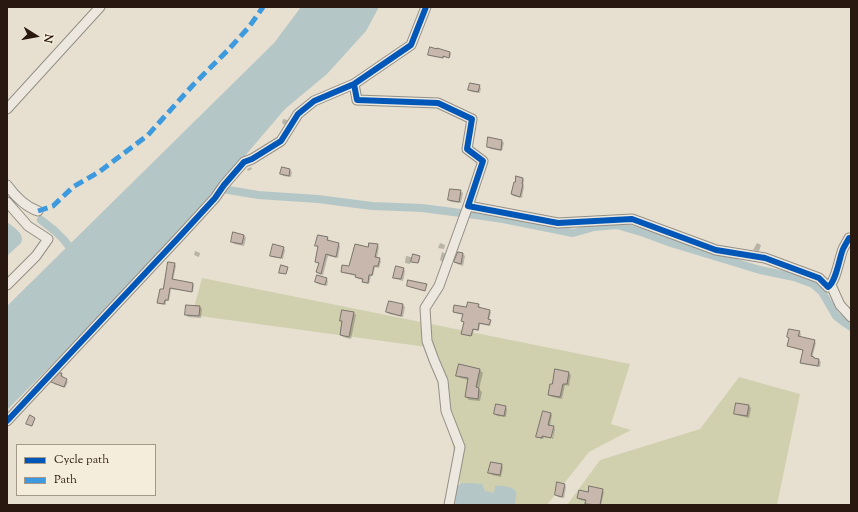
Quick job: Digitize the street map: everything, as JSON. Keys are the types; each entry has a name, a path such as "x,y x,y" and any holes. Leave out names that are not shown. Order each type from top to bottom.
{"street":[{"path":"7,109 100,7"},
{"path":"7,421 215,198 244,162 252,159 281,140 298,114 314,101 354,84 411,45 426,7"},
{"path":"354,84 357,100 438,103 472,119 467,149 482,161 468,207 439,286 425,308 427,341 443,381 446,411 460,447 450,505"},
{"path":"7,185 11,191 30,208 38,211"},
{"path":"7,202 28,226 48,239 36,256 7,285"},
{"path":"468,207 558,223 632,219 716,250 765,258 819,278 828,287 831,285"},
{"path":"851,238 849,238 844,248 831,285 840,305 851,317"}],"green space":[{"path":"202,278 630,364 611,424 631,430 589,452 547,505 464,505 434,348 192,315"},
{"path":"739,377 800,394 777,505 567,505 600,460 700,429"}],"shaded area":[{"path":"301,7 379,7 366,31 327,74 285,109 154,262 7,410 7,306 274,43"},
{"path":"7,222 18,231 22,237 22,240 21,243 7,256"},
{"path":"461,483 482,484 485,491 494,493 495,486 513,488 516,492 515,505 455,505 456,488"}],"building":[{"path":"430,47 450,52 449,58 428,55"},
{"path":"470,83 480,85 478,92 468,90"},
{"path":"488,137 502,140 501,150 487,147"},
{"path":"282,167 290,169 289,176 280,174"},
{"path":"516,176 523,178 520,197 511,194"},
{"path":"450,189 461,190 459,202 448,200"},
{"path":"233,232 244,235 242,244 231,242"},
{"path":"318,235 328,237 327,240 339,243 336,257 326,254 321,274 316,272 319,263 315,262 318,246 315,246"},
{"path":"369,243 378,244 375,257 380,258 378,266 374,266 372,275 369,275 368,283 362,282 363,279 355,277 356,275 341,272 342,265 349,266 355,244 368,247"},
{"path":"273,244 284,247 281,258 270,256"},
{"path":"458,252 463,253 461,264 454,262"},
{"path":"413,254 420,256 418,263 411,262"},
{"path":"168,262 175,263 172,279 193,283 192,292 170,288 168,300 165,300 164,304 157,303 160,289 163,289"},
{"path":"281,265 288,267 286,274 279,273"},
{"path":"396,266 404,268 401,279 393,278"},
{"path":"317,275 327,278 325,285 315,282"},
{"path":"408,280 427,284 425,291 407,286"},
{"path":"389,301 403,304 401,316 386,312"},
{"path":"468,302 479,304 478,307 490,310 488,319 491,320 489,325 479,323 478,330 473,329 471,336 461,334 464,322 461,321 463,314 453,312 454,305 466,307"},
{"path":"186,305 200,306 199,316 185,315"},
{"path":"342,310 354,312 349,337 340,335"},
{"path":"789,329 800,331 798,336 815,340 811,356 819,359 818,366 800,363 803,350 787,346"},
{"path":"459,364 480,369 476,387 479,388 478,399 465,397 468,378 456,376"},
{"path":"555,369 569,372 567,384 563,384 560,397 548,395"},
{"path":"60,373 62,373 61,376 67,379 64,387 51,382"},
{"path":"736,403 749,405 747,416 734,414"},
{"path":"496,404 506,406 504,416 494,414"},
{"path":"543,411 551,413 548,425 554,426 551,438 542,436 542,438 536,437"},
{"path":"30,415 35,418 32,426 26,424"},
{"path":"491,462 502,464 500,475 488,473"},
{"path":"557,482 565,484 562,497 555,495"},
{"path":"589,486 603,489 600,505 585,504 586,500 577,498 579,490 588,492"}],"waterway":[{"path":"217,188 258,195 318,199 372,206 422,208 503,219 573,233 594,227 617,225 760,270 794,277 813,284 822,292 836,316 851,327"},
{"path":"41,220 55,231 74,253"}],"marked path":[{"path":"38,211 53,206 73,187 99,172 148,135 193,85 249,27 263,7"}],"cycle path":[{"path":"7,421 215,198 244,162 252,159 281,141 298,114 314,101 354,84 411,45 426,7"},
{"path":"354,84 357,100 438,103 472,119 467,149 483,161 468,206 558,223 632,219 716,250 765,258 819,278 828,287 835,275 843,249 849,238 851,238"}]}
